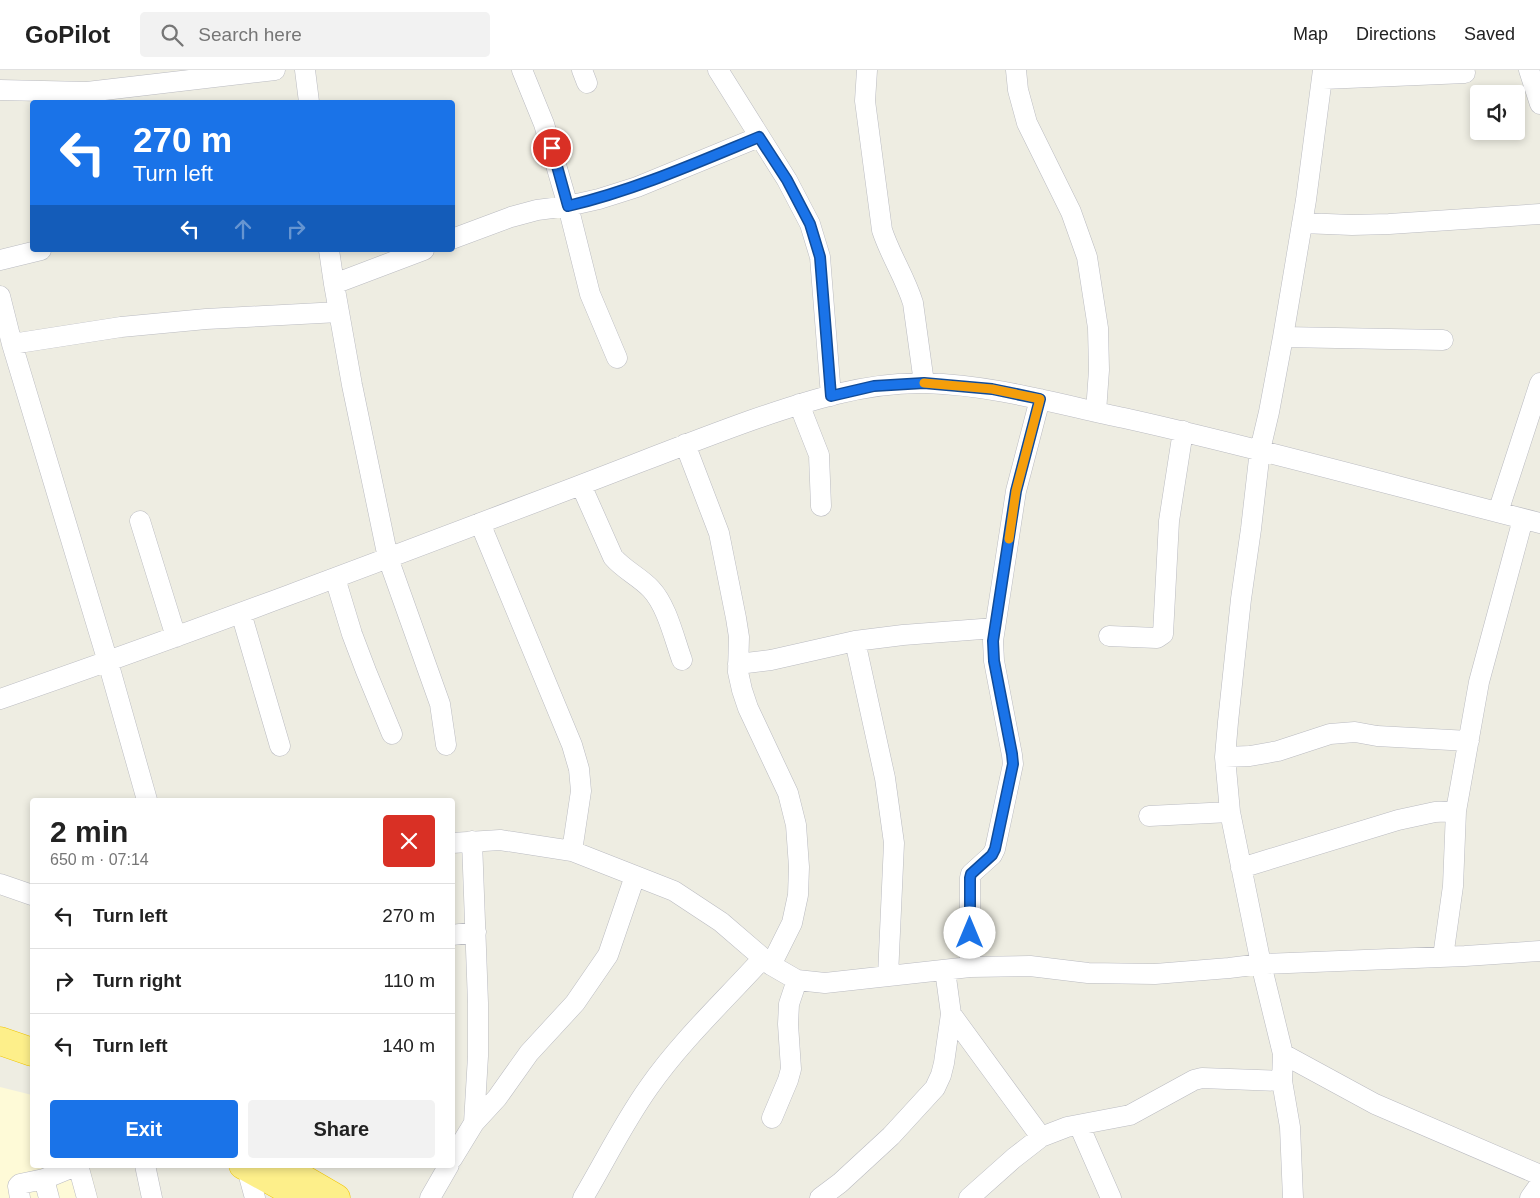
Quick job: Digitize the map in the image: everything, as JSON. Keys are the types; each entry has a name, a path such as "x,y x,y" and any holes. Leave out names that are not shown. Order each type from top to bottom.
{"highway":[{"path":"0,1041 30,1051"},
{"path":"0,1058 30,1068"},
{"path":"249,1168 304,1198"},
{"path":"283,1168 336,1198"}],"street":[{"path":"305,70 309,100"},
{"path":"522,70 544,124 568,206 590,294 617,358"},
{"path":"718,70 787,180 810,224 820,257 831,396"},
{"path":"867,70 865,101 882,230 885,241 910,292 924,383"},
{"path":"1016,70 1018,90 1027,123 1071,212 1087,257 1098,328 1099,370 1096,412"},
{"path":"1528,70 1540,104"},
{"path":"0,90 86,92 265,71"},
{"path":"1293,1198 1290,1127 1282,1081 1283,1054 1261,964 1230,812 1225,757 1238,627 1260,450 1283,338 1323,75 1465,73"},
{"path":"455,238 510,217 598,199 637,187 759,137"},
{"path":"1302,223 1389,224 1540,214"},
{"path":"0,260 33,252"},
{"path":"329,252 352,385 388,558 440,704 446,745"},
{"path":"334,284 419,252"},
{"path":"0,296 12,344 108,662 146,798"},
{"path":"12,344 121,328 206,319 339,312"},
{"path":"1283,338 1443,340"},
{"path":"0,699 176,637 685,444 799,404 874,386 924,383 992,389 1183,431 1532,521 1479,682 1456,811 1453,886 1443,957"},
{"path":"1498,512 1540,383"},
{"path":"970,967 970,878 971,874 992,855 995,849 1013,764 994,661 993,641 1016,491 1040,399"},
{"path":"799,404 819,455 821,506"},
{"path":"1109,636 1157,638 1163,634 1169,521 1183,431"},
{"path":"582,1198 633,1111 670,1060 767,961 792,923 798,895 799,867 796,825 788,793 748,708 742,690 738,664 739,636 719,533 685,444"},
{"path":"581,485 612,557 651,589 657,598 664,611 682,660"},
{"path":"140,521 176,637"},
{"path":"480,522 579,768 581,791 572,851"},
{"path":"335,578 352,634 392,734"},
{"path":"241,613 280,746"},
{"path":"738,664 778,658 855,641 903,635 995,628"},
{"path":"855,641 885,778 894,843 888,976"},
{"path":"1225,757 1278,752 1330,734 1355,732 1377,736 1469,741"},
{"path":"1241,868 1398,820 1435,812 1456,811"},
{"path":"1149,816 1230,812"},
{"path":"455,843 500,840 572,851 674,891 721,922 767,961 797,980 825,983 970,967 1030,966 1088,973 1155,974 1261,964 1540,951"},
{"path":"472,841 478,1004 478,1056 474,1123"},
{"path":"455,1154 474,1123 497,1098 530,1053 575,1003 608,955 635,876"},
{"path":"0,884 30,894"},
{"path":"455,935 476,932"},
{"path":"820,1198 840,1183 891,1136 935,1088 941,1076 951,1014 945,970"},
{"path":"772,1118 791,1069 788,1024 789,1004 797,980"},
{"path":"951,1014 1041,1137"},
{"path":"1283,1054 1375,1104 1540,1175"},
{"path":"969,1198 1041,1137 1067,1127 1130,1115 1194,1080 1202,1078 1282,1081"},
{"path":"1080,1125 1111,1198"},
{"path":"20,1198 18,1186 20,1184 47,1189 74,1168"},
{"path":"79,1168 87,1198"},
{"path":"146,1168 152,1198"},
{"path":"245,1168 251,1197"},
{"path":"430,1198 447,1168"},
{"path":"1530,1198 1540,1184"}],"shaded area":[{"path":"0,1087 30,1094 30,1168 90,1168 98,1198 0,1198"}],"slow traffic":[{"path":"924,383 992,389 1040,399 1016,491 1009,539"}],"route":[{"path":"552,148 568,206 637,187 759,137 787,180 810,224 820,257 831,396 874,386 924,383 992,389 1040,399 1016,491 993,641 994,661 1013,764 995,849 992,855 971,874 970,933"}]}
